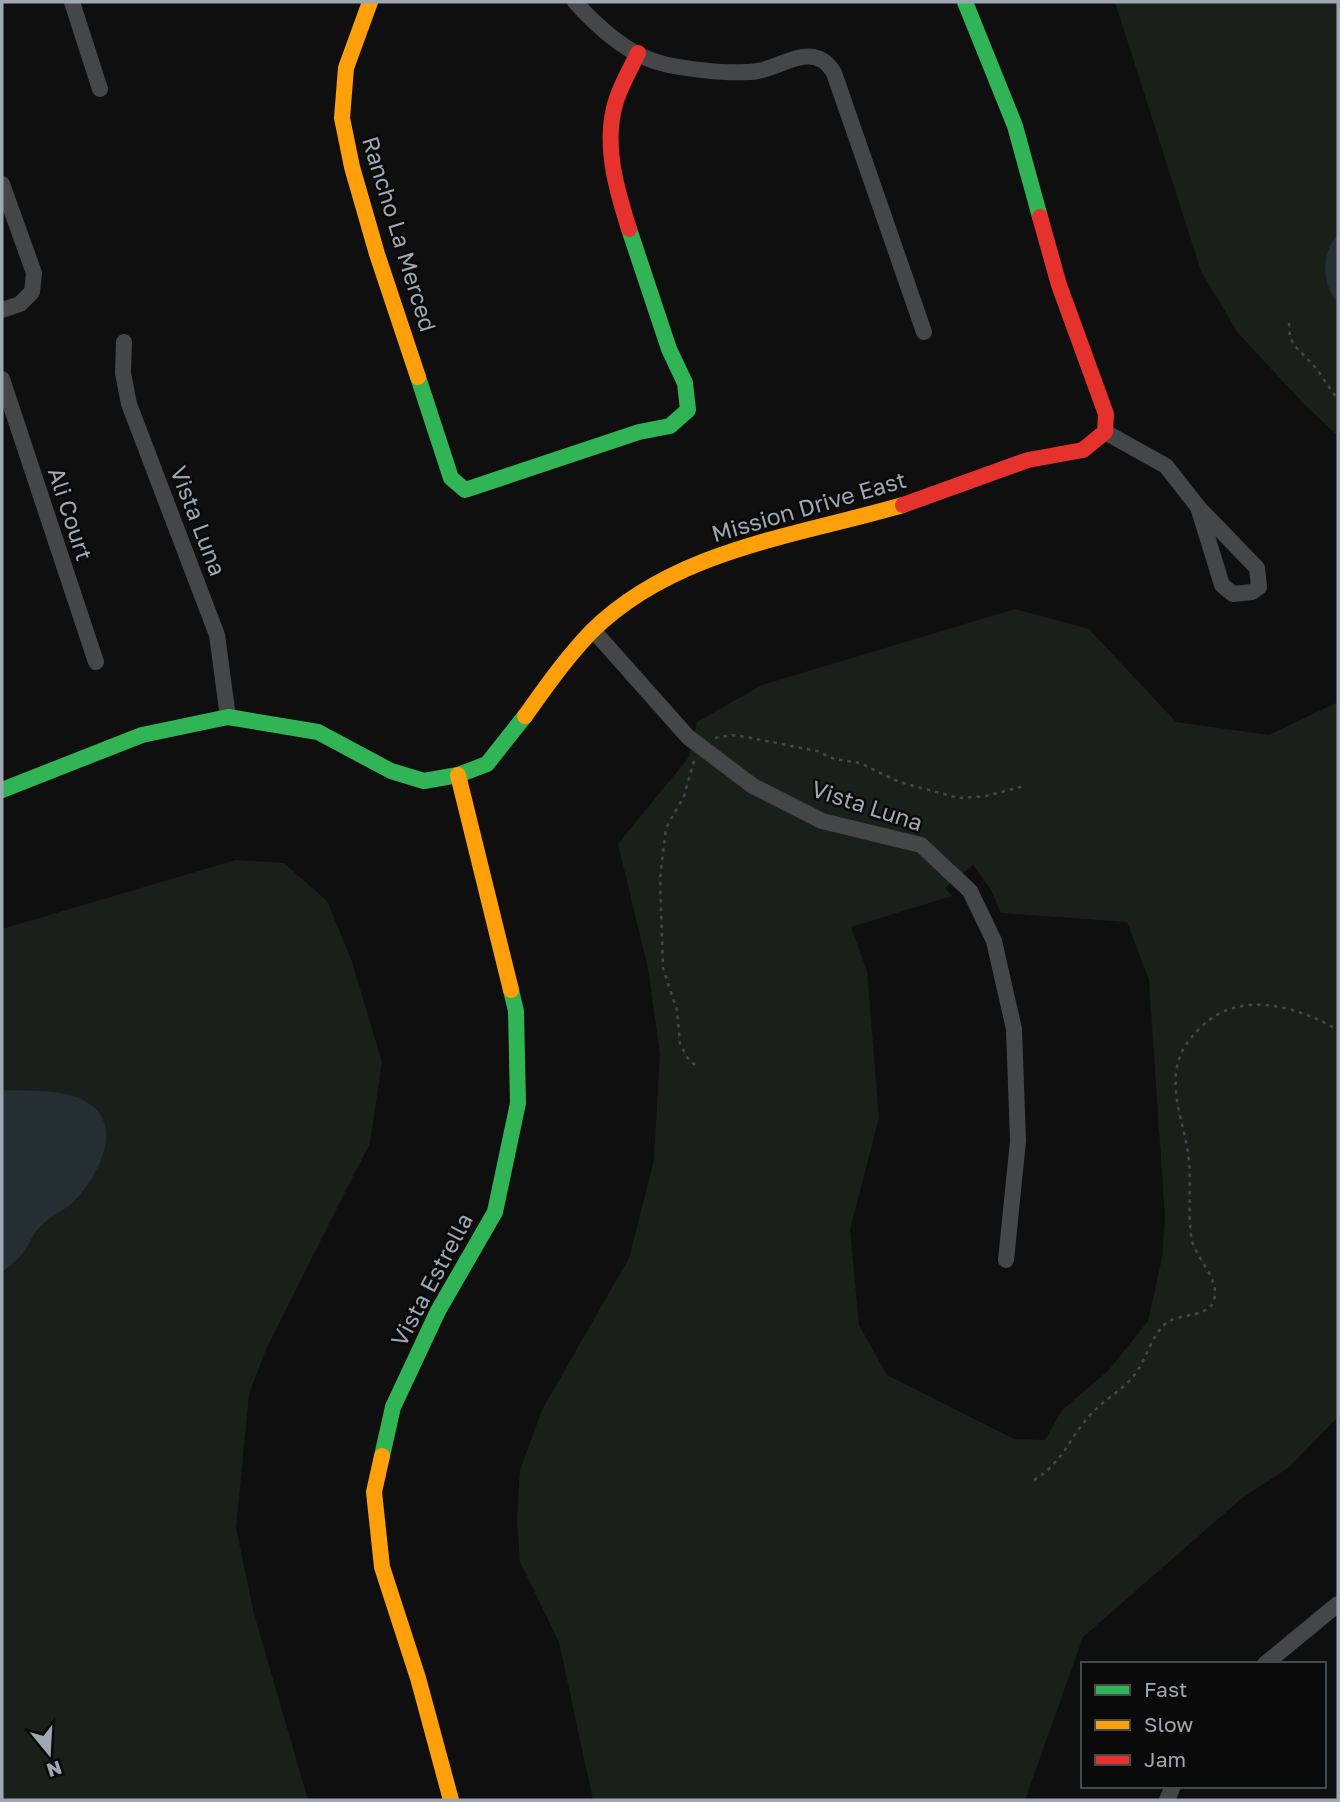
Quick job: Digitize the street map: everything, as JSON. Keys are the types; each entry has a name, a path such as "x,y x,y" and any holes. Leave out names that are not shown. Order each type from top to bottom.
{"street":[{"path":"72,2 100,89"},
{"path":"575,2 591,19 647,58 724,73 755,72 796,58 813,57 827,62 834,73 923,332"},
{"path":"965,2 1015,125 1059,285 1106,414 1105,432 1166,466 1198,507 1258,568 1261,578 1259,587 1252,592 1233,594 1223,585 1198,507"},
{"name":"Rancho La Merced","path":"365,3 346,68 342,118 352,167 377,254 451,478 466,490 639,432 670,426 688,410 685,383 669,349 622,207 612,167 611,123 617,98 638,53"},
{"path":"2,184 34,273 32,292 20,304 2,310"},
{"name":"Vista Luna","path":"124,342 123,373 129,404 217,635 228,717"},
{"name":"Ali Court","path":"2,379 96,663"},
{"name":"Mission Drive East","path":"2,790 142,735 228,717 318,732 391,771 424,781 458,775 487,764 505,744 545,684 593,630 657,582 736,548 912,502 1028,460 1083,450 1093,445 1105,432"},
{"name":"Vista Luna","path":"593,630 688,737 753,786 822,821 921,845 970,891 994,941 1014,1029 1018,1141 1006,1260"},
{"name":"Vista Estrella","path":"451,1800 418,1678 382,1567 374,1492 393,1407 438,1311 495,1212 518,1104 516,1011 458,775"},
{"path":"1267,1662 1338,1604"}],"path":[{"path":"1289,323 1290,338 1316,368 1338,400"},
{"path":"712,739 732,736 817,751 834,759 860,763 899,782 959,797 986,796 1024,786"},
{"path":"694,761 684,796 666,828 660,878 663,968 677,1010 680,1044 689,1060 699,1069"},
{"path":"1034,1480 1048,1472 1061,1458 1091,1414 1131,1379 1158,1331 1168,1321 1203,1313 1211,1306 1215,1295 1213,1283 1191,1236 1189,1157 1176,1104 1176,1071 1183,1045 1207,1022 1230,1008 1252,1004 1293,1009 1338,1030"}],"shaded area":[{"path":"1115,2 1338,2 1338,436 1238,333 1201,271"},
{"path":"1338,234 1338,303 1328,286 1325,268 1328,250"},
{"path":"1015,609 1089,629 1176,722 1269,735 1338,702 1338,1417 1288,1468 1242,1498 1083,1637 1025,1800 593,1800 559,1642 520,1562 517,1519 520,1470 542,1410 629,1258 654,1160 660,1054 648,968 618,844 689,757 697,722 762,685","holes":["973,865 991,890 1001,913 1127,922 1149,980 1165,1217 1162,1258 1148,1321 1108,1371 1062,1410 1045,1440 1014,1439 887,1375 859,1325 850,1229 879,1118 867,971 851,927 952,896 945,888"]},
{"path":"236,860 284,863 327,901 351,959 382,1062 370,1143 267,1347 249,1394 236,1528 254,1614 308,1800 2,1800 2,929"},
{"path":"2,1090 52,1092 81,1099 95,1109 104,1121 106,1135 104,1149 92,1178 69,1205 40,1227 23,1253 2,1272"}],"traffic: fast":[{"path":"965,2 1015,126 1040,217"},
{"path":"418,377 451,478 465,490 639,432 670,426 688,410 685,383 669,349 629,229"},
{"path":"2,790 142,735 228,717 318,732 391,771 424,781 458,775 487,764 525,716"},
{"path":"382,1456 393,1407 438,1311 495,1212 518,1103 516,1011 511,990"}],"traffic: slow":[{"path":"370,2 346,68 342,118 352,167 377,254 418,377"},
{"path":"525,716 591,632 624,604 659,582 738,549 903,505"},
{"path":"458,775 511,990"},
{"path":"382,1456 374,1492 382,1567 418,1678 451,1800"}],"traffic: jam":[{"path":"629,229 612,164 611,131 617,98 638,53"},
{"path":"903,505 1028,460 1083,450 1105,432 1106,414 1059,285 1040,217"}]}
